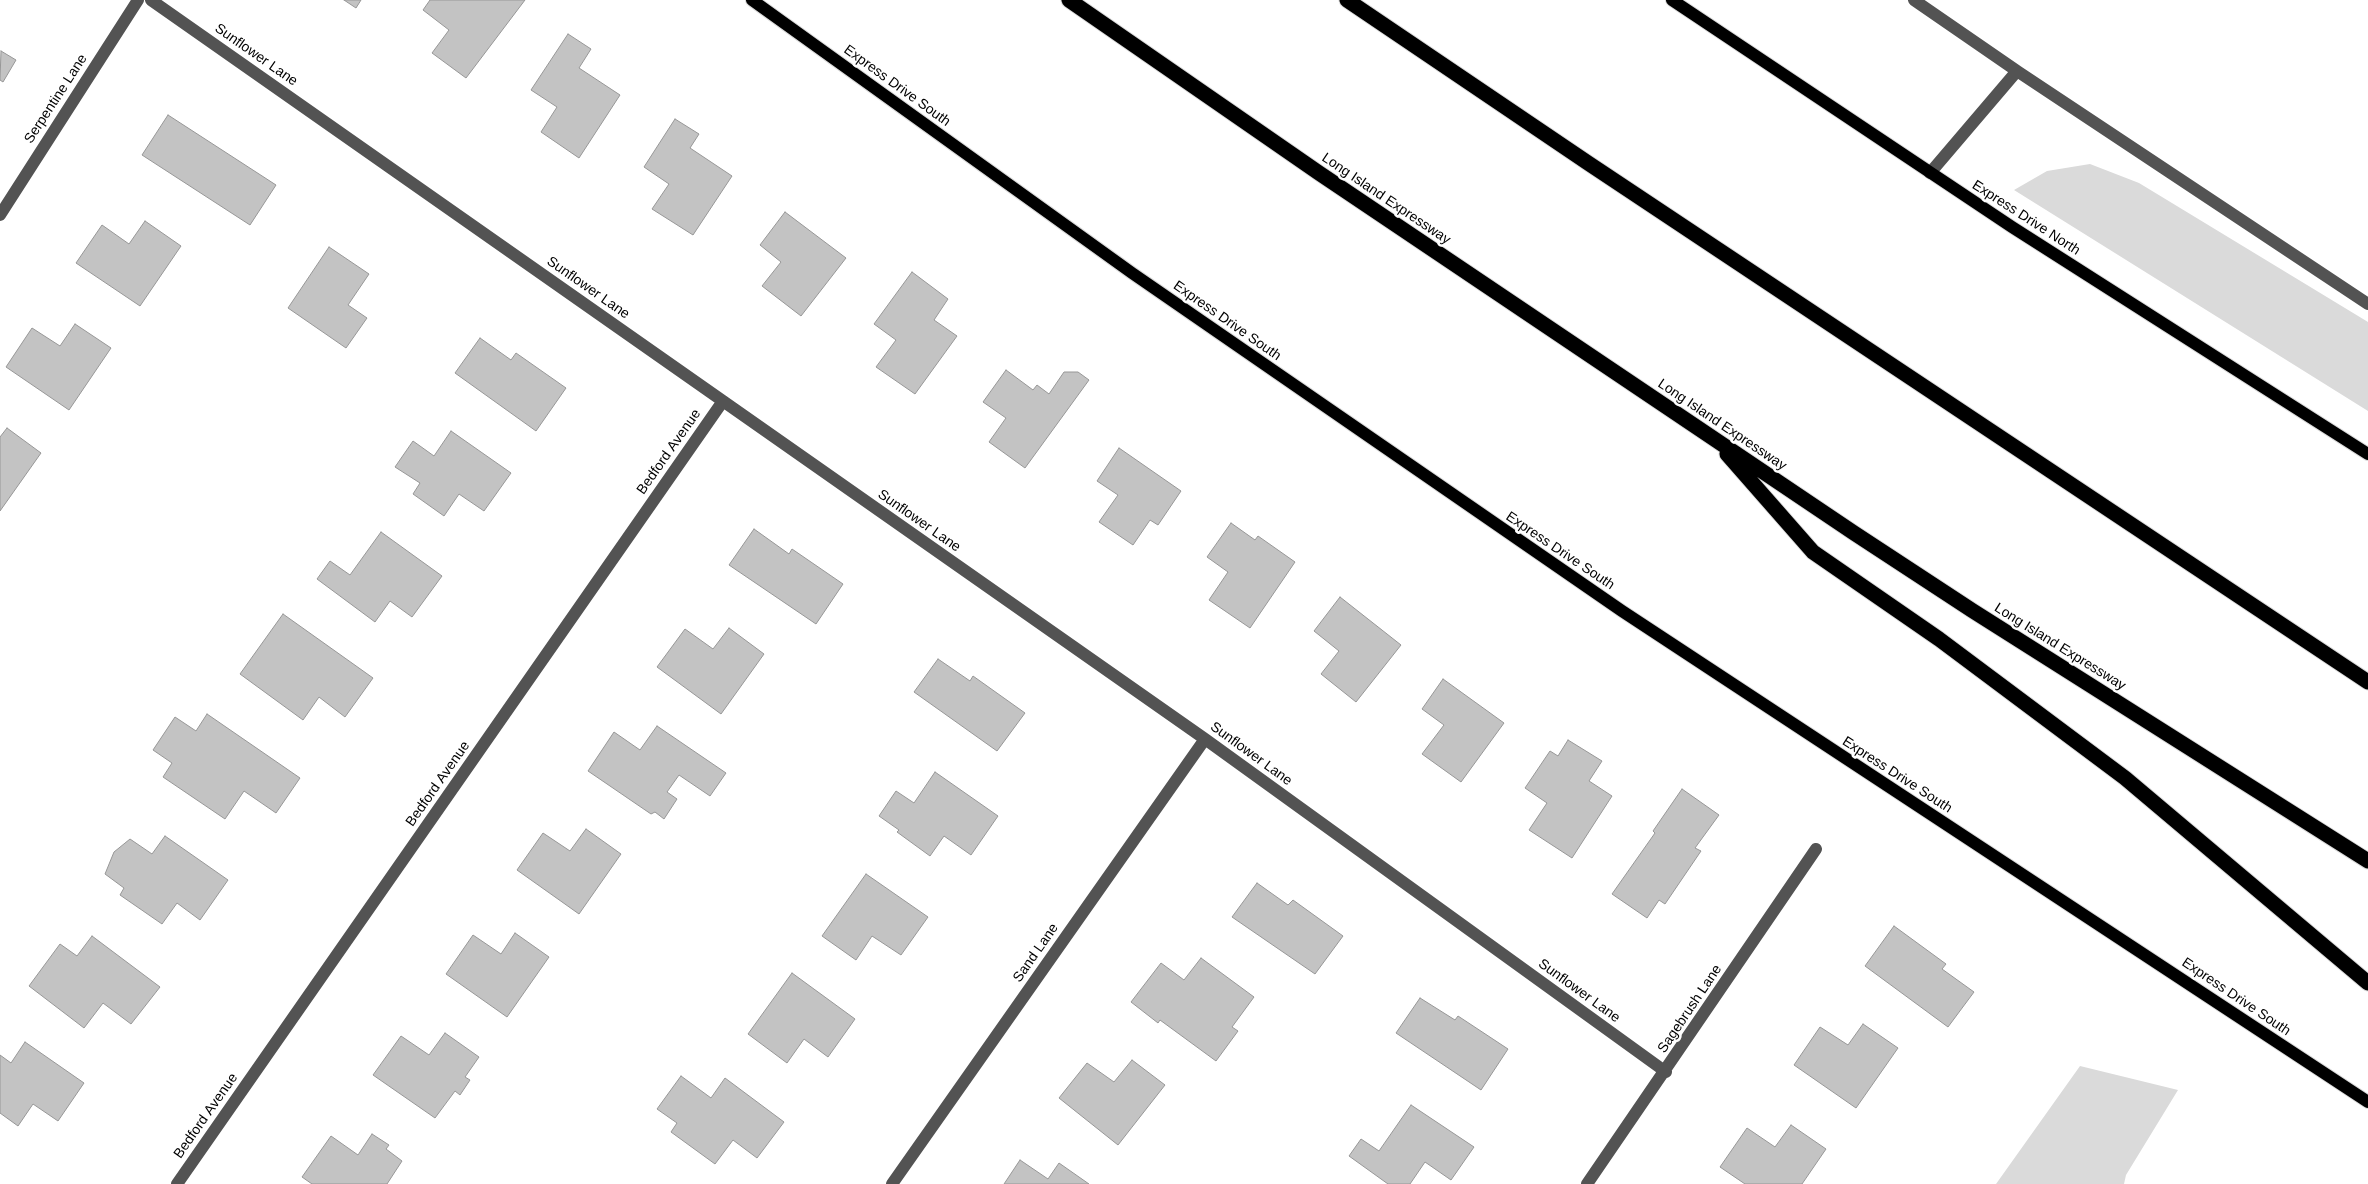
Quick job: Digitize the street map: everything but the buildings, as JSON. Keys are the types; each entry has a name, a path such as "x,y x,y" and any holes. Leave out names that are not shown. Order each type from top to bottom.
{"highway":[{"name":"Long Island Expressway","path":"1069,0 1319,173 1973,611 2368,861"},
{"path":"1347,0 1588,164 2368,682"},
{"path":"1713,438 1813,552 1940,639 2125,778 2368,983"}],"main road":[{"name":"Express Drive South","path":"752,0 1132,273 1622,612 2368,1102"},
{"name":"Express Drive North","path":"1672,0 1930,173 2178,335 2368,454"}],"street":[{"name":"Serpentine Lane","path":"0,214 138,0"},
{"name":"Sunflower Lane","path":"151,0 1205,739 1666,1072"},
{"path":"1914,0 2368,304"},
{"path":"1930,173 2017,70"},
{"name":"Bedford Avenue","path":"177,1184 723,401"},
{"name":"Sand Lane","path":"892,1184 1205,739"},
{"name":"Sagebrush Lane","path":"1587,1184 1666,1072 1816,850"}],"shaded area":[{"path":"2090,164 2139,183 2368,322 2368,411 2014,190 2047,171"},
{"path":"2080,1066 2178,1090 2126,1175 2124,1184 1996,1184"}]}
